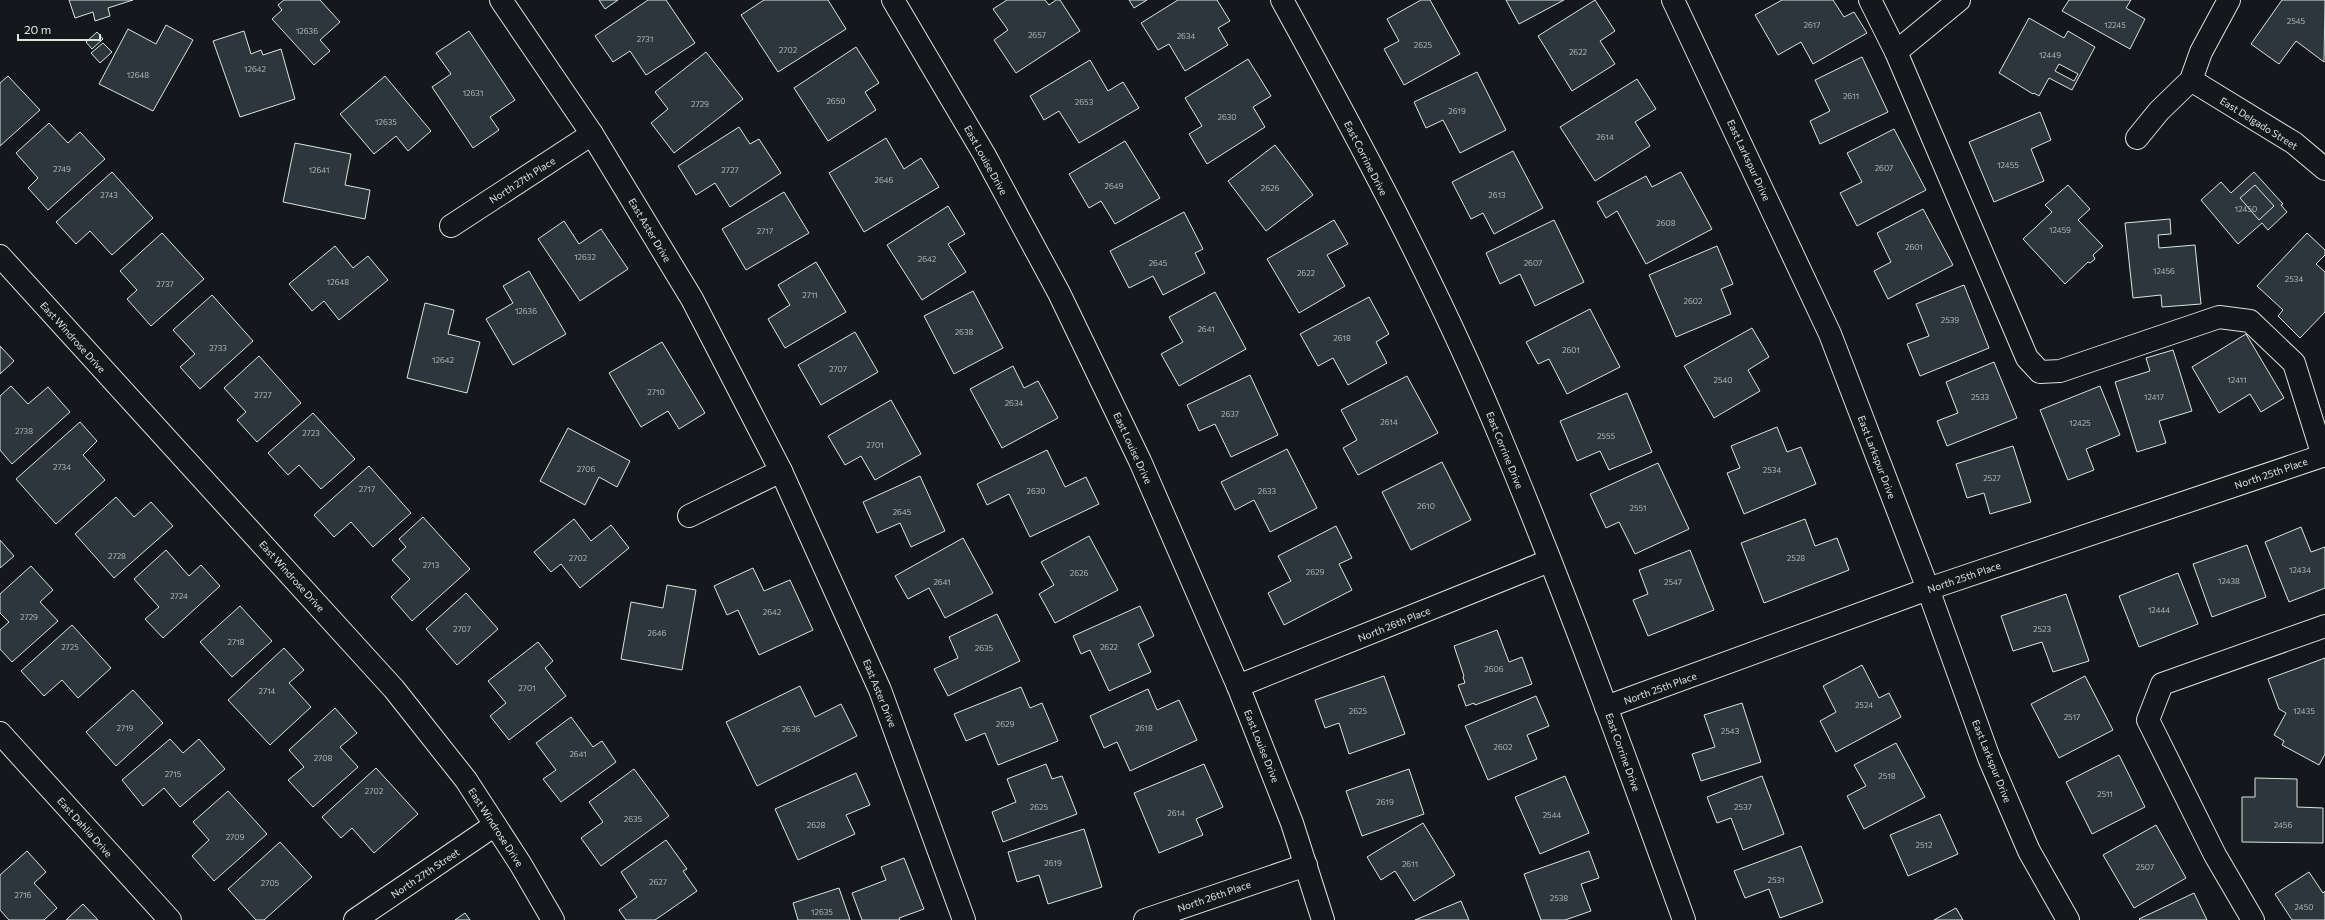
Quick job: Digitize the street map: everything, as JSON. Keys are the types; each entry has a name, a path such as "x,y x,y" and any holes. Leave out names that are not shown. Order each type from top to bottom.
{"street":[{"name":"East Aster Drive","path":"501,0 592,134 692,299 782,471 880,690 964,920"},
{"name":"East Louise Drive","path":"893,0 984,154 1058,293 1140,461 1238,686 1292,823 1323,920"},
{"name":"East Corrine Drive","path":"1282,0 1333,93 1432,285 1499,433 1606,707 1684,920"},
{"name":"East Larkspur Drive","path":"1673,0 1830,334 1928,589 1989,758 2029,850 2068,920"},
{"path":"1870,0 1896,52 2027,358 2040,372 2060,371 2219,317 2250,321 2294,362 2324,455"},
{"path":"1896,52 1959,0"},
{"path":"2137,138 2159,111 2191,80 2200,52 2229,0"},
{"name":"East Delgado Street","path":"2191,80 2294,143 2325,169"},
{"name":"North 27th Place","path":"451,226 592,134"},
{"name":"East Windrose Drive","path":"0,256 394,689 466,780 553,920"},
{"name":"North 25th Place","path":"1606,707 1928,589 2324,455"},
{"path":"689,516 782,471"},
{"name":"North 26th Place","path":"1238,686 1549,561"},
{"path":"2253,920 2215,855 2148,720 2162,684 2325,626"},
{"name":"East Dahlia Drive","path":"0,733 170,920"},
{"name":"North 27th Street","path":"355,920 495,825"},
{"name":"North 26th Place","path":"1145,920 1306,865"}],"building":[{"path":"69,0 133,0 108,8 110,16 95,21 93,12 75,18"},
{"path":"284,0 320,0 340,22 320,40 330,51 314,65 272,19 282,10 278,5"},
{"path":"599,0 618,0 605,9"},
{"path":"648,0 666,0 695,43 646,75 630,51 613,62 595,36"},
{"path":"764,0 828,0 846,29 778,72 741,15"},
{"path":"1007,0 1045,0 1049,5 1056,0 1060,0 1080,31 1016,73 994,40 1008,30 993,9"},
{"path":"1129,0 1147,0 1134,8"},
{"path":"1178,0 1217,0 1230,21 1218,28 1228,45 1185,71 1169,44 1158,50 1141,23"},
{"path":"1421,0 1430,0 1460,54 1404,85 1384,49 1399,41 1387,19"},
{"path":"1506,0 1564,0 1519,24"},
{"path":"1595,0 1615,31 1600,41 1615,64 1572,91 1538,36"},
{"path":"1782,0 1833,0 1844,17 1854,12 1867,33 1813,64 1801,42 1778,55 1755,15"},
{"path":"2069,0 2131,0 2126,8 2145,19 2130,49 2062,11"},
{"path":"2282,0 2325,0 2324,62 2296,41 2279,64 2251,44"},
{"path":"2029,18 2064,38 2068,31 2095,47 2072,90 2049,78 2039,96 2034,93 2033,94 1999,73","holes":["2059,64 2078,74 2074,81 2055,71"]},
{"path":"166,25 193,40 153,111 99,84 128,29 156,44"},
{"path":"244,31 251,54 261,50 263,55 281,49 295,99 240,117 213,41"},
{"path":"469,31 515,100 490,117 499,130 473,148 432,87 451,74 436,53"},
{"path":"97,32 103,39 92,49 86,42"},
{"path":"103,43 112,52 100,63 91,53"},
{"path":"856,47 879,83 865,92 876,110 828,141 794,88"},
{"path":"706,52 743,99 674,153 651,123 668,109 655,92"},
{"path":"1862,57 1888,112 1820,144 1810,121 1830,111 1815,80"},
{"path":"1248,59 1271,96 1253,107 1265,127 1207,164 1189,134 1202,126 1185,98"},
{"path":"1090,60 1108,91 1123,82 1139,108 1079,143 1059,111 1044,120 1030,96"},
{"path":"1477,72 1506,130 1460,153 1443,120 1426,128 1414,102"},
{"path":"8,76 40,110 0,146 0,83"},
{"path":"385,76 431,131 408,151 396,136 374,154 340,114"},
{"path":"1637,79 1656,109 1635,122 1650,146 1595,181 1560,127"},
{"path":"2040,112 2051,140 2031,149 2044,181 1994,202 1969,142"},
{"path":"49,123 68,143 80,132 105,159 48,210 28,188 38,178 16,153"},
{"path":"739,127 750,144 759,139 781,173 730,207 715,183 696,195 678,166"},
{"path":"1894,129 1926,190 1857,226 1840,193 1862,182 1847,153"},
{"path":"886,138 904,169 921,158 939,187 864,232 829,173"},
{"path":"1125,141 1160,198 1115,224 1101,201 1089,208 1069,174"},
{"path":"295,143 351,154 345,185 370,190 365,219 283,202"},
{"path":"1275,145 1313,195 1266,231 1228,181"},
{"path":"1513,151 1543,208 1494,234 1483,213 1471,219 1452,182"},
{"path":"112,172 153,218 112,255 90,231 76,244 56,222"},
{"path":"1681,172 1712,229 1646,264 1617,211 1606,218 1597,202 1646,176 1652,187"},
{"path":"2254,172 2283,204 2281,205 2287,212 2268,230 2262,223 2238,244 2201,200 2221,182 2231,193"},
{"path":"2068,185 2090,209 2078,220 2103,246 2093,255 2095,259 2090,263 2088,262 2065,284 2023,239 2052,212 2045,205"},
{"path":"2255,185 2274,206 2259,220 2240,198"},
{"path":"784,192 809,233 746,270 722,229"},
{"path":"948,206 965,234 948,244 966,272 922,300 887,245"},
{"path":"1923,209 1953,265 1888,299 1874,271 1891,262 1877,233"},
{"path":"1184,212 1203,249 1195,253 1205,273 1163,295 1153,276 1129,288 1110,251"},
{"path":"2170,219 2171,234 2158,235 2159,248 2195,245 2201,304 2162,307 2161,295 2133,298 2125,223"},
{"path":"1334,220 1348,244 1327,255 1345,286 1299,313 1267,259"},
{"path":"1554,220 1584,282 1535,306 1520,274 1500,284 1486,253"},
{"path":"564,221 579,244 601,229 628,269 580,301 538,239"},
{"path":"162,233 204,279 151,326 127,299 137,290 120,271"},
{"path":"2307,233 2325,250 2325,255 2316,264 2325,272 2325,312 2300,338 2278,316 2283,310 2257,286"},
{"path":"335,246 353,268 368,256 388,280 339,320 324,301 312,311 289,284"},
{"path":"1717,246 1733,284 1721,289 1731,314 1676,337 1649,275"},
{"path":"816,262 846,312 785,348 768,319 790,305 778,285"},
{"path":"529,271 566,334 513,365 486,319 513,303 503,286"},
{"path":"1964,285 1989,348 1920,376 1907,344 1929,336 1916,304"},
{"path":"973,291 1003,348 954,374 924,316"},
{"path":"1215,292 1246,349 1179,386 1161,354 1183,342 1169,317"},
{"path":"212,295 253,341 200,389 180,367 195,354 173,330"},
{"path":"1369,297 1389,334 1376,342 1387,363 1348,385 1333,358 1318,366 1300,334"},
{"path":"425,303 454,310 448,334 480,342 467,393 407,378"},
{"path":"1590,309 1620,367 1567,394 1549,359 1538,364 1526,342"},
{"path":"1752,328 1769,357 1748,370 1760,391 1714,418 1684,366"},
{"path":"855,332 878,372 821,405 798,365"},
{"path":"2246,334 2284,398 2261,412 2250,394 2219,413 2192,367"},
{"path":"662,342 705,413 679,429 668,411 641,427 609,373"},
{"path":"0,346 14,361 0,374"},
{"path":"2173,350 2192,411 2159,421 2166,443 2137,452 2115,382 2150,371 2146,358"},
{"path":"259,356 301,403 257,442 237,420 246,412 224,388"},
{"path":"1994,362 2017,418 1947,446 1937,421 1958,413 1946,382"},
{"path":"1013,366 1024,388 1038,381 1058,418 1002,448 970,389"},
{"path":"1250,375 1278,435 1231,457 1215,424 1199,431 1187,405"},
{"path":"1407,376 1438,433 1358,475 1343,448 1357,440 1341,410"},
{"path":"11,386 28,404 48,387 70,412 12,464 0,450 0,396"},
{"path":"2100,386 2120,435 2086,449 2094,470 2068,480 2040,410"},
{"path":"1627,393 1652,452 1609,470 1600,451 1577,461 1560,421"},
{"path":"891,400 921,454 875,480 861,456 845,465 828,436"},
{"path":"313,413 355,459 321,489 299,465 288,475 268,453"},
{"path":"80,422 97,441 83,455 105,480 56,524 16,479"},
{"path":"1777,427 1787,452 1801,447 1816,484 1744,514 1727,473 1740,468 1731,446"},
{"path":"568,428 630,461 617,487 599,477 585,505 540,481"},
{"path":"2013,446 2031,502 1990,514 1984,493 1967,498 1956,464"},
{"path":"1287,449 1317,508 1270,532 1254,500 1235,510 1221,482"},
{"path":"1047,450 1065,487 1086,477 1099,504 1030,537 1009,494 987,505 977,484"},
{"path":"1442,462 1471,520 1411,550 1382,492"},
{"path":"1658,463 1689,529 1635,554 1619,522 1606,528 1590,494"},
{"path":"369,466 411,513 373,547 351,522 334,537 314,515"},
{"path":"920,476 945,531 911,547 900,523 877,533 863,502"},
{"path":"116,497 134,517 151,502 173,526 114,578 75,534"},
{"path":"423,517 470,569 412,621 391,597 410,579 392,560 406,547 399,539"},
{"path":"574,519 591,541 611,525 629,548 580,588 561,564 551,572 534,552"},
{"path":"1805,519 1815,546 1837,538 1849,570 1764,603 1741,543"},
{"path":"1336,526 1352,558 1339,564 1352,590 1284,625 1268,593 1291,581 1278,556"},
{"path":"2301,527 2311,552 2325,547 2325,588 2289,602 2265,542"},
{"path":"1089,536 1118,590 1055,623 1039,594 1054,585 1041,562"},
{"path":"963,538 993,593 945,618 929,588 908,599 895,576"},
{"path":"0,540 14,556 0,568"},
{"path":"2247,545 2266,597 2212,617 2193,564"},
{"path":"166,550 189,576 201,565 220,586 163,638 145,619 159,607 134,579"},
{"path":"1690,550 1714,610 1648,636 1633,600 1648,594 1639,570"},
{"path":"31,566 53,590 40,602 58,621 12,662 0,649 0,630 9,622 0,613 0,594"},
{"path":"753,568 764,591 790,580 813,630 759,655 738,610 727,615 714,586"},
{"path":"2178,573 2198,624 2139,647 2119,596"},
{"path":"667,585 696,590 682,670 621,659 631,602 663,608"},
{"path":"466,593 498,629 457,665 426,629"},
{"path":"2066,594 2089,661 2053,672 2042,642 2013,651 2001,616"},
{"path":"240,606 272,641 232,677 200,642"},
{"path":"1140,606 1154,636 1138,644 1151,672 1109,691 1090,650 1081,654 1073,636"},
{"path":"997,614 1020,661 948,696 934,669 958,658 949,637"},
{"path":"72,625 111,668 78,698 62,680 44,696 21,671"},
{"path":"1497,630 1509,662 1522,657 1532,684 1475,705 1474,703 1466,706 1458,685 1465,683 1464,676 1454,646"},
{"path":"538,642 553,661 545,668 566,696 509,740 490,716 506,703 488,681"},
{"path":"284,648 304,670 289,683 311,707 270,745 228,700"},
{"path":"2325,658 2325,754 2319,765 2282,745 2284,741 2274,735 2286,713 2279,709 2268,679"},
{"path":"1862,665 1879,698 1889,693 1901,717 1836,752 1820,721 1836,712 1823,686"},
{"path":"1384,676 1405,734 1349,754 1339,723 1325,728 1315,700"},
{"path":"2085,676 2113,730 2059,758 2031,704"},
{"path":"800,686 815,717 841,704 857,736 757,786 726,722"},
{"path":"1021,687 1030,708 1042,703 1058,741 998,765 985,733 966,741 954,714"},
{"path":"1148,689 1157,710 1179,700 1197,740 1130,771 1117,742 1104,748 1090,716"},
{"path":"133,690 163,723 116,766 86,732"},
{"path":"1536,696 1549,726 1527,735 1537,759 1488,780 1465,726"},
{"path":"1742,703 1761,762 1701,781 1692,754 1715,747 1704,715"},
{"path":"335,708 357,733 340,747 358,767 313,807 288,780 304,767 289,750"},
{"path":"571,717 593,747 602,741 616,762 561,802 543,779 556,770 536,743"},
{"path":"170,739 183,753 199,739 225,769 180,807 164,788 143,806 122,780"},
{"path":"1896,743 1925,797 1864,829 1847,796 1866,786 1854,765"},
{"path":"2119,755 2145,807 2092,834 2066,782"},
{"path":"1046,764 1052,779 1062,776 1077,814 1003,842 992,812 1016,802 1007,779"},
{"path":"1204,764 1223,807 1196,819 1203,835 1159,853 1134,793"},
{"path":"376,768 418,814 374,853 352,828 341,838 322,817"},
{"path":"634,769 669,816 601,866 581,838 603,822 589,802"},
{"path":"1409,769 1424,814 1362,836 1346,791"},
{"path":"856,773 870,805 846,815 855,834 798,860 775,809"},
{"path":"1565,776 1589,833 1540,854 1515,797"},
{"path":"1762,776 1784,834 1743,850 1731,818 1717,823 1707,797"},
{"path":"2255,778 2297,779 2297,807 2323,808 2323,843 2242,842 2242,797 2255,797"},
{"path":"228,791 267,834 214,881 192,856 209,840 193,822"},
{"path":"1940,814 1958,854 1908,876 1890,835"},
{"path":"1423,823 1455,875 1414,901 1395,871 1381,880 1367,857"},
{"path":"2156,825 2186,878 2134,908 2103,855"},
{"path":"1084,829 1102,887 1048,904 1039,875 1017,882 1008,852"},
{"path":"666,840 687,869 683,871 697,891 655,920 626,920 619,910 637,897 621,872"},
{"path":"280,842 312,877 264,920 256,920 228,889"},
{"path":"1801,846 1823,902 1780,918 1769,889 1745,898 1734,871"},
{"path":"27,851 46,872 34,883 57,908 44,920 9,920 0,910 0,875"},
{"path":"1589,851 1599,878 1581,884 1591,911 1565,920 1541,920 1524,874"},
{"path":"904,858 924,909 899,918 900,920 862,920 852,893 886,880 881,867"},
{"path":"2309,872 2323,893 2325,891 2325,920 2292,920 2275,894"},
{"path":"839,888 850,920 798,920 793,903"},
{"path":"2194,893 2207,920 2139,919"},
{"path":"1461,901 1469,920 1415,920"},
{"path":"83,904 98,920 66,920"},
{"path":"1956,908 1963,920 1934,920"},
{"path":"465,913 470,920 455,920"}]}
